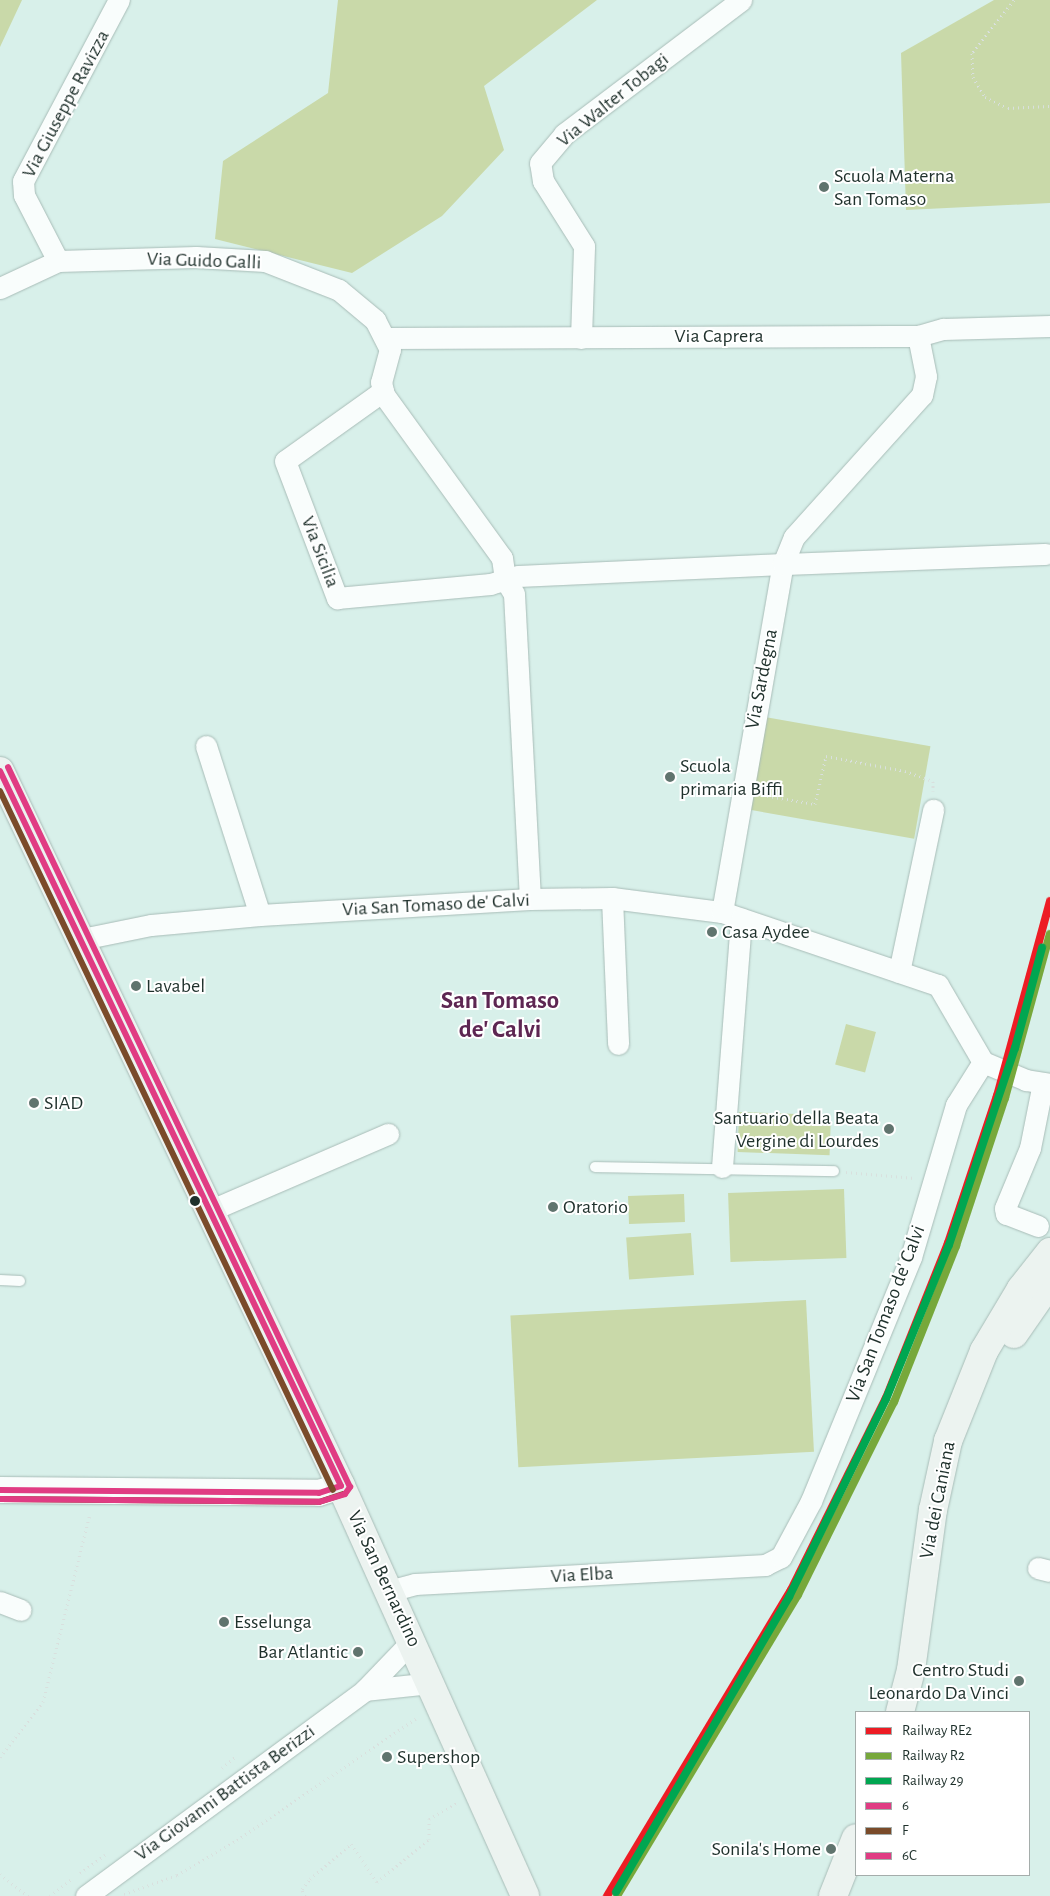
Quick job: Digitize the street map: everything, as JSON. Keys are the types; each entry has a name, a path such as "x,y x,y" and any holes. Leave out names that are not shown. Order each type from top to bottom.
{"main road":[{"name":"Via San Bernardino","path":"0,771 82,938 209,1211 342,1486 482,1791 525,1896"},
{"name":"Via dei Caniana","path":"900,1711 911,1670 933,1510 948,1442 984,1350 1021,1288 1050,1252"},
{"name":"Via dei Caniana","path":"915,1711 957,1479 973,1421 1008,1343 1050,1282"},
{"path":"833,1896 855,1841"},
{"path":"852,1896 859,1876"}],"street":[{"name":"Via Giuseppe Ravizza","path":"58,261 24,195 23,181 119,0"},
{"name":"Via Walter Tobagi","path":"581,338 584,246 543,181 540,163 564,134 741,0"},
{"name":"Via Guido Galli","path":"0,288 58,261 196,256 265,261 339,290 360,304 388,338"},
{"name":"Via Caprera","path":"388,338 918,336 943,329 1050,326"},
{"name":"Via Sardegna","path":"732,916 741,791 783,564 794,537 922,395 926,376 918,336"},
{"path":"388,338 382,391 502,558 505,579 514,594 530,899"},
{"name":"Via Sicilia","path":"382,391 285,461 337,598 505,579"},
{"path":"505,579 783,564 1046,554"},
{"path":"206,746 260,915"},
{"path":"899,972 933,810"},
{"path":"612,898 618,1044"},
{"name":"Via San Tomaso de' Calvi","path":"82,938 151,925 260,915 530,899 612,898 732,916 938,985 983,1062 956,1105 936,1180 911,1257 812,1501 775,1561"},
{"path":"722,1167 732,916"},
{"path":"983,1062 995,1070 1046,1083 1030,1148 1005,1208 1006,1214 1038,1226"},
{"path":"209,1211 388,1134"},
{"path":"0,1490 319,1493 342,1486"},
{"name":"Via Elba","path":"389,1591 415,1584 775,1561"},
{"path":"0,1602 21,1610"},
{"name":"Via Giovanni Battista Berizzi","path":"86,1896 365,1690 412,1640"},
{"path":"365,1690 432,1683"}],"lane":[{"path":"596,1167 722,1167 834,1171"},
{"path":"0,1280 20,1281"}],"path":[{"path":"1014,0 972,53 973,77 985,98 1008,108 1050,106"},
{"path":"741,791 815,804 826,756 904,771 933,781 933,810"},
{"path":"834,1171 936,1180"},
{"path":"0,1758 43,1702 70,1608 95,1490"},
{"path":"120,1896 177,1875 237,1840 418,1717"},
{"path":"305,1896 302,1889 310,1879 351,1844 377,1882 429,1838 429,1819 482,1791"},
{"path":"0,1874 28,1896"}],"green space":[{"path":"0,0 22,0 0,47"},
{"path":"338,0 597,0 484,86 504,150 442,216 352,273 215,239 223,161 328,93"},
{"path":"994,0 1050,0 1050,203 906,210 901,53"},
{"path":"765,717 930,746 914,839 749,810"},
{"path":"846,1024 876,1032 865,1073 835,1065"},
{"path":"739,1112 831,1115 830,1155 738,1152"},
{"path":"844,1189 846,1258 730,1262 728,1193"},
{"path":"684,1194 685,1222 629,1224 628,1196"},
{"path":"691,1233 694,1275 629,1279 626,1238"},
{"path":"806,1300 814,1452 518,1467 510,1315"}],"rail line":[{"name":"RE2","path":"607,1896 791,1590 886,1398 948,1243 997,1096 1050,901"},
{"name":"R2","path":"617,1896 798,1595 894,1402 956,1246 1005,1098 1050,934"},
{"name":"29","path":"616,1892 789,1597 886,1399 949,1245 1015,1048 1042,948"}],"transit line":[{"name":"6C","path":"0,1499 319,1502 345,1494 350,1487 8,767"},
{"name":"6","path":"0,771 341,1486"},
{"name":"F","path":"0,791 333,1490"},
{"name":"6","path":"0,1490 319,1493 341,1486"},
{"name":"F","path":"0,1499 319,1502 344,1494"}],"place":[{"name":"Scuola Materna San Tomaso","path":"824,187"},
{"name":"Scuola primaria Biffi","path":"670,777"},
{"name":"Casa Aydee","path":"712,932"},
{"name":"Lavabel","path":"136,986"},
{"name":"SIAD","path":"34,1103"},
{"name":"Santuario della Beata Vergine di Lourdes","path":"889,1129"},
{"name":"Oratorio","path":"553,1207"},
{"name":"Esselunga","path":"224,1622"},
{"name":"Bar Atlantic","path":"358,1652"},
{"name":"Centro Studi Leonardo Da Vinci","path":"1019,1681"},
{"name":"Supershop","path":"387,1757"},
{"name":"Sonila's Home","path":"831,1849"}],"district":[{"name":"San Tomaso de' Calvi","path":"500,1016"}]}
